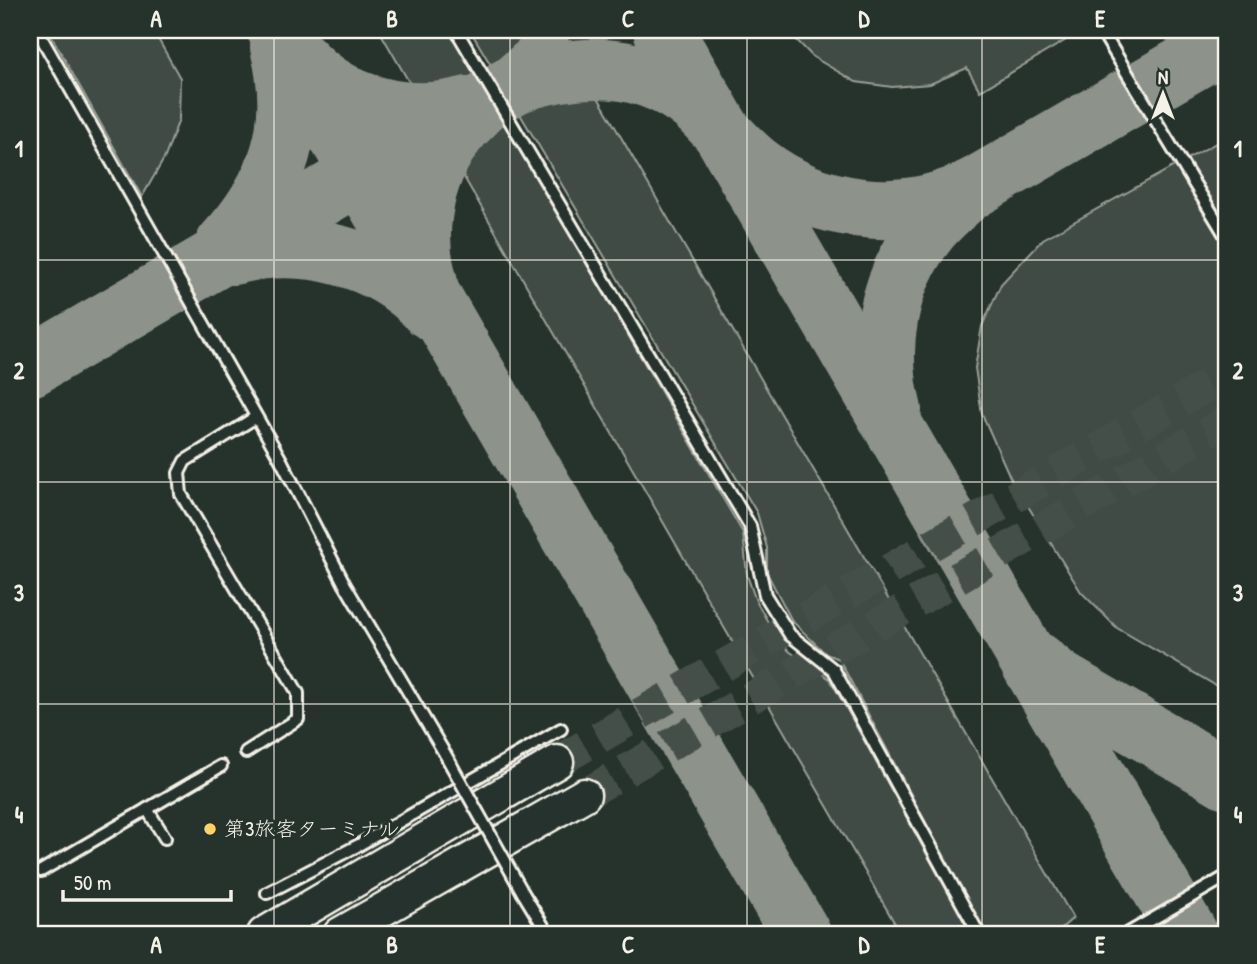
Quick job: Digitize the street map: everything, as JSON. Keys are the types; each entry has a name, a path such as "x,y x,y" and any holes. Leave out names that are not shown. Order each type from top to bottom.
{"street":[{"path":"264,934 557,762"},
{"path":"340,934 584,795"}],"lane":[{"path":"37,30 281,460 345,585 548,934"},
{"path":"456,30 750,526 765,595 790,635 834,670 979,934"},
{"path":"1101,30 1227,238"},
{"path":"246,752 298,719 298,693 181,494 179,473 185,461 256,417"},
{"path":"267,893 357,846 561,729"},
{"path":"41,871 221,766"},
{"path":"148,809 165,838"},
{"path":"1128,934 1227,876"}],"shaded area":[{"path":"48,30 153,30 180,78 179,119 165,157 142,197"},
{"path":"379,30 451,30 743,533 747,575 756,601 772,629 789,651 830,679 971,934 901,934"},
{"path":"470,30 559,30 1073,918 1055,934 985,934 839,659 826,654 792,621 767,573 767,548 757,513"},
{"path":"787,30 1083,30 980,91 967,68 930,84 892,87 856,82 813,57"},
{"path":"1227,137 1227,692 1117,628 1081,592 1010,477 982,414 975,368 982,326 1001,284 1043,239"}],"taxiway":[{"path":"277,30 801,934"},
{"path":"663,30 1188,934"},
{"path":"515,84 586,69 609,69 654,80 676,90 696,105 748,158 780,181 833,203 889,209 945,200 972,189 1227,41"},
{"path":"225,245 259,200 280,154 286,129 287,103 286,76 280,47"},
{"path":"30,367 515,84 545,58"},
{"path":"300,60 336,89 378,107 422,112 468,106"},
{"path":"428,283 421,237 427,192 444,150 473,114"},
{"path":"892,410 885,363 894,293 914,250 928,230 971,189"},
{"path":"233,255 287,248 340,256 389,276 411,291 431,310"},
{"path":"1037,662 1058,680 1227,779"}],"tunnel":[{"path":"557,762 1227,374"},
{"path":"584,795 1227,421"}],"place":[{"name":"第3旅客ターミナル","path":"210,829"}]}
